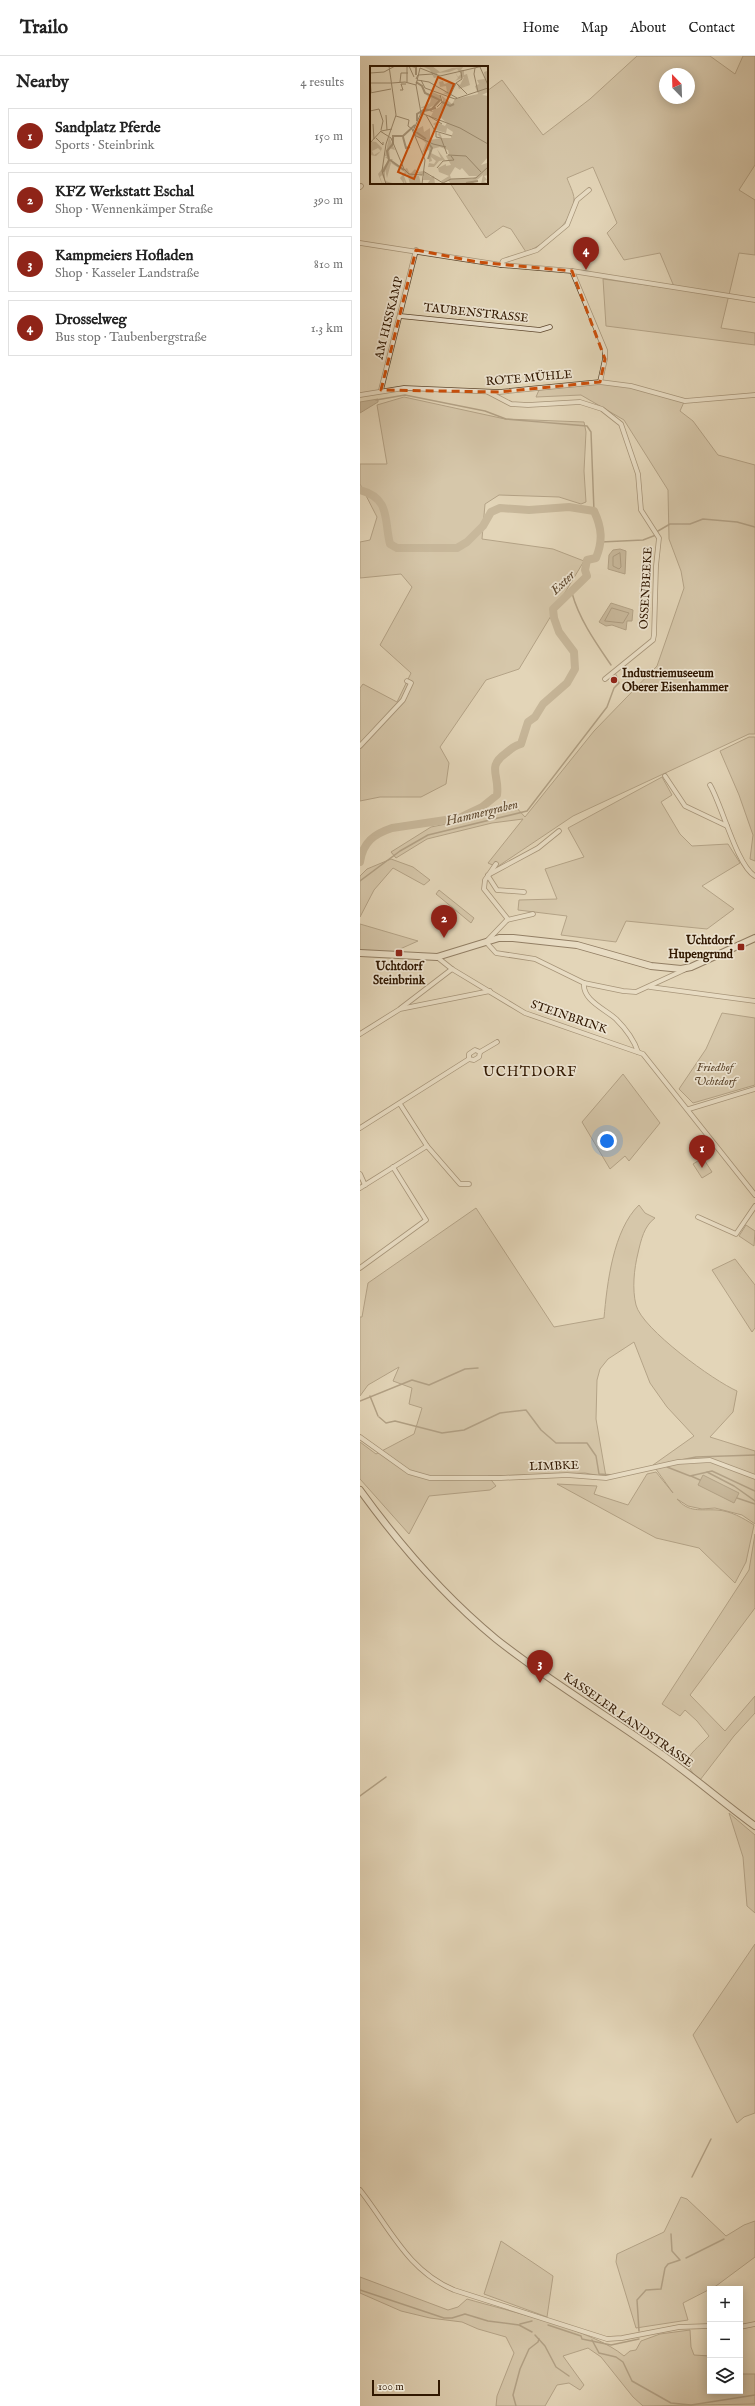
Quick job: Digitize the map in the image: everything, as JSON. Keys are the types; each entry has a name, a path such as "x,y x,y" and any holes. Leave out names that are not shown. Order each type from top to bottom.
{"street":[{"path":"501,265 503,260 537,250 567,225 577,200 589,190"},
{"path":"360,243 416,250 501,265 572,271 755,300"},
{"name":"AM HISSKAMP","path":"381,390 416,250"},
{"path":"572,271 605,350 605,359 600,382"},
{"name":"TAUBENSTRASSE","path":"400,316 540,330 550,327"},
{"name":"ROTE MÜHLE","path":"360,395 381,390 428,388 488,392 600,382 631,386 685,401 755,395"},
{"name":"OSSENBEEKE","path":"488,392 511,404 528,405 580,402 602,409 621,424 638,474 640,510 658,536 653,640 605,679"},
{"path":"360,746 402,700 411,683 407,681"},
{"path":"665,776 685,806 727,826"},
{"path":"710,785 718,799 727,826 747,868 755,876"},
{"path":"488,876 538,848 559,831"},
{"path":"496,864 484,884 485,893 504,912 507,920"},
{"path":"488,876 497,890 524,892"},
{"path":"486,942 507,920 533,914"},
{"path":"360,953 437,957 486,942 506,938 539,940 577,945 651,966 681,969 691,967"},
{"path":"486,942 496,953 535,959 584,983 636,992 755,938"},
{"name":"STEINBRINK","path":"437,957 452,969 525,1013 542,1021 573,1029 638,1052 649,1059 755,1195"},
{"path":"360,1034 400,1009 452,969"},
{"name":"STEINBRINK","path":"584,983 587,994 616,1019 635,1043 638,1052"},
{"path":"649,987 755,1001"},
{"path":"400,1009 490,991"},
{"path":"360,1128 469,1059 474,1060 479,1057 480,1052 497,1042"},
{"path":"689,1109 755,1089"},
{"path":"400,1104 427,1146 460,1184 469,1184"},
{"path":"360,1188 427,1146"},
{"path":"360,1268 426,1220 393,1167"},
{"path":"360,1174 365,1185"},
{"path":"698,1217 736,1234 755,1206"},
{"name":"LIMBKE","path":"360,1437 409,1472 430,1478 502,1478 567,1475 606,1478 678,1462 710,1460 755,1477"},
{"name":"KASSELER LANDSTRASSE","path":"360,1490 411,1555 440,1587 489,1633 561,1688 655,1750 755,1826"},
{"path":"360,2190 416,2267 436,2281 454,2290 607,2338 622,2338 680,2327 707,2326"},
{"path":"743,2326 755,2324"}],"highlighted area":[{"path":"416,250 477,262 572,271 605,359 600,382 499,392 381,390"}],"green space":[{"path":"637,56 710,56 735,74 743,56 755,56 755,165 739,190 755,200 755,255 739,253 721,328 755,333 755,345 606,326 603,279 675,289 660,253 624,260 607,233 617,223 593,167 567,178 574,197 569,216 557,232 542,244 526,252 511,229 503,226 486,238 451,184 488,184 488,90 502,80 543,135 590,99"},
{"path":"600,383 625,386 684,402 680,411 693,421 718,455 755,465 755,734 749,734 573,816 497,867 488,863 523,819 492,823 427,839 396,858 391,852 431,827 487,816 514,805 525,817 594,731 657,666 684,588 681,571 669,539 668,490 624,420 581,395 536,397 539,390"},
{"path":"404,397 505,419 584,422 586,432 584,471 586,502 581,504 559,497 499,495 485,504 482,539 553,549 584,561 519,669 486,680 440,747 449,763 446,784 421,797 380,797 360,801 360,688 363,684 397,702 411,673 380,645 412,587 401,574 360,578 360,542 370,540 377,517 360,484 360,464 387,464 377,405"},
{"path":"749,737 755,737 755,861 750,859 753,835 739,795 720,751"},
{"path":"662,777 672,795 661,802 680,834 692,846 728,844 740,863 702,886 734,909 707,929 626,921 616,942 561,935 567,916 518,910 519,900 557,899 545,869 584,857 568,828"},
{"path":"391,859 413,867 430,880 424,885 393,868 374,890 360,917 360,876 367,869"},
{"path":"439,890 474,918 471,923 436,894"},
{"path":"360,924 418,941 391,953 360,950"},
{"name":"Friedhof Uchtdorf","path":"722,1013 755,1018 755,1085 693,1103 679,1089 706,1049"},
{"path":"623,1074 660,1123 629,1161 625,1156 610,1169 582,1122"},
{"path":"703,1158 712,1172 702,1178 693,1164"},
{"path":"639,1205 645,1213 655,1218 648,1225 640,1243 634,1286 636,1305 641,1315 651,1327 680,1353 712,1377 737,1391 733,1412 710,1437 755,1451 755,1524 742,1515 715,1508 702,1509 688,1506 677,1499 690,1508 700,1510 717,1510 732,1513 754,1525 746,1562 735,1583 699,1548 656,1538 557,1484 597,1486 594,1494 628,1505 647,1474 656,1472 673,1493 653,1465 694,1436 667,1407 650,1383 634,1342 608,1359 600,1369 597,1380 596,1419 606,1477 585,1473 488,1476 496,1486 490,1490 429,1496 409,1534 360,1479 360,1442 376,1454 414,1434 422,1408 409,1404 412,1388 393,1381 399,1367 368,1385 360,1396 360,1317 362,1317 368,1283 476,1208 554,1327 604,1318 607,1290 617,1243 623,1228"},
{"path":"746,1225 755,1231 754,1246 739,1236"},
{"path":"735,1259 755,1285 755,1328 752,1332 712,1270"},
{"path":"755,1534 755,1608 690,1695 725,1731 755,1696 755,1713 734,1736 700,1780 689,1767 688,1762 693,1752 709,1736 697,1721 685,1710 680,1716 662,1704 749,1570"},
{"path":"729,1813 755,1835 755,1913 747,1906 743,1857"},
{"path":"755,1944 755,2113 744,2117 737,2123 693,2035"},
{"path":"681,2197 687,2199 726,2236 744,2225 755,2221 755,2257 716,2286 707,2286 707,2291 683,2303 688,2320 636,2328 616,2262 617,2254 664,2232"},
{"path":"501,2241 553,2276 547,2317 484,2294"},
{"path":"360,2277 448,2310 458,2307 467,2299 550,2322 593,2338 624,2356 630,2351 636,2350 641,2341 660,2334 690,2330 691,2347 694,2355 707,2356 707,2394 743,2394 743,2374 755,2374 755,2404 643,2406 633,2397 601,2357 588,2348 563,2356 584,2385 580,2390 569,2383 557,2385 545,2406 496,2406 497,2396 514,2353 506,2337 478,2329 462,2322 430,2318 401,2311 360,2293"}],"water":[{"path":"378,399 378,402 360,413 360,402"},
{"path":"620,549 626,551 625,574 608,569 609,555 613,550"},
{"path":"611,603 633,610 632,621 627,621 626,630 612,625 606,626 599,622"},
{"path":"703,1475 739,1493 734,1503 698,1485"}],"waterway":[{"path":"376,400 405,395 485,411 506,419 587,426 591,432 594,511"},
{"name":"Exter","path":"360,490 370,494 382,505 390,544 397,548 457,548 467,542 483,526 491,512 500,508 529,510 569,507 594,511 599,523 601,534 600,546 596,558 587,560 585,570 587,576 553,609 554,618 559,632 574,652 575,669 567,683 543,704 535,717 528,722 521,744 512,748 500,758 495,767 497,795 482,807 459,818 392,828 380,833 367,844 361,855 360,862"},
{"path":"658,531 670,524 690,524 703,519 737,522 755,527"},
{"path":"601,542 643,540 656,535"},
{"name":"Hammergraben","path":"572,593 583,621 611,665"},
{"name":"Hammergraben","path":"360,881 400,851 428,835 527,811 607,707 614,688 619,683 616,675"},
{"path":"360,1401 412,1380 429,1385 465,1369 478,1368"},
{"path":"370,1396 378,1416"},
{"path":"379,1417 386,1423 395,1421 442,1433 464,1430 500,1413 526,1410 541,1430 556,1443 587,1443 596,1456 599,1474 613,1475"},
{"path":"666,1463 696,1457 755,1455"},
{"path":"667,1467 690,1476 712,1471 755,1491"},
{"path":"707,1472 734,1486 755,1501"},
{"path":"691,1476 700,1480"},
{"path":"737,1498 755,1504"},
{"path":"360,1796 386,1777"},
{"path":"692,2177 711,2139"},
{"path":"639,2331 637,2300 646,2290 661,2289 665,2268 668,2264 680,2260 672,2251 671,2234"},
{"path":"686,2258 724,2239"},
{"path":"360,2290 444,2318 452,2318 465,2314 488,2321 519,2325 532,2332"},
{"path":"520,2324 532,2321"},
{"path":"548,2325 581,2336 582,2339 611,2345 639,2339"},
{"path":"535,2335 545,2346 556,2367 569,2376"},
{"path":"516,2406 513,2395 520,2369 529,2349 538,2342 539,2339"},
{"path":"592,2340 599,2353 616,2357 623,2362 632,2381 671,2403 691,2405 755,2395"}],"place":[{"name":"Drosselweg","path":"586,270"},
{"name":"Industriemuseeum Oberer Eisenhammer","path":"614,680"},
{"name":"KFZ Werkstatt Eschal","path":"444,938"},
{"name":"Uchtdorf Hupengrund","path":"741,947"},
{"name":"Uchtdorf Steinbrink","path":"399,953"},
{"name":"Sandplatz Pferde","path":"702,1168"},
{"name":"Kampmeiers Hofladen","path":"540,1683"}],"district":[{"name":"UCHTDORF","path":"530,1072"}]}
